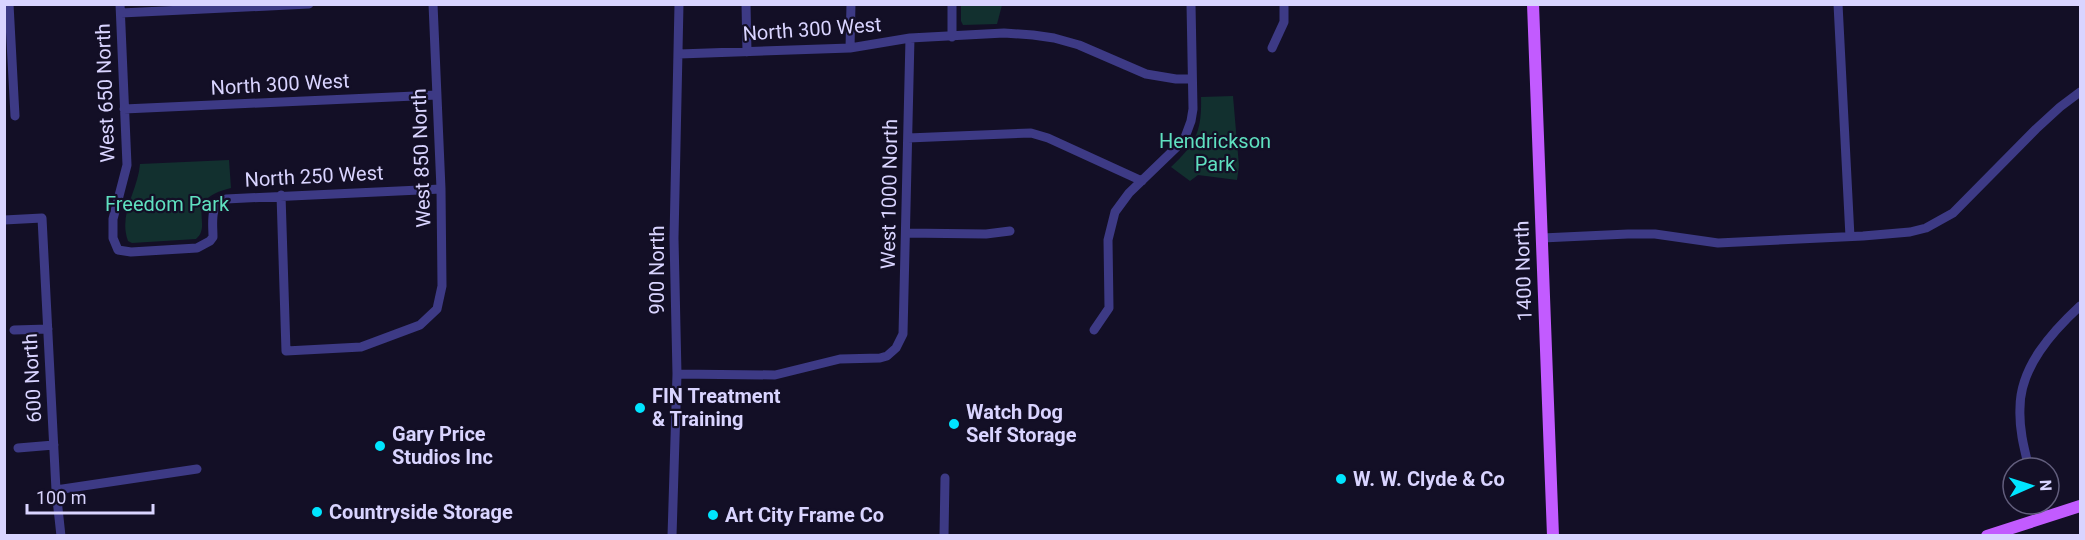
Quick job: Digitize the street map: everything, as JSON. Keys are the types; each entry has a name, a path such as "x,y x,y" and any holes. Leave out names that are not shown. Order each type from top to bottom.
{"main road":[{"name":"1400 North","path":"1533,4 1553,536"},
{"path":"1988,536 2080,506"}],"street":[{"path":"9,4 15,116"},
{"path":"121,9 309,4"},
{"name":"West 850 North","path":"281,195 286,351 361,347 420,325 437,309 442,286 441,189 433,4"},
{"name":"900 North","path":"672,536 677,374 674,238 679,4"},
{"path":"746,4 747,52"},
{"path":"850,48 851,4"},
{"path":"952,4 952,37"},
{"path":"1094,330 1109,308 1108,240 1113,219 1122,201 1184,140 1191,121 1191,4"},
{"path":"1272,48 1284,22 1284,4"},
{"path":"1838,4 1850,237"},
{"name":"West 650 North","path":"118,250 113,238 113,219 127,165 121,9"},
{"name":"North 300 West","path":"679,54 850,48 910,38 1004,33 1053,38 1079,45 1146,74 1192,79"},
{"name":"West 1000 North","path":"677,374 784,375 840,359 880,358 887,356 896,348 903,334 910,38"},
{"path":"1542,238 1655,234 1718,243 1850,237 1910,232 1926,228 1953,213 2036,129 2080,92"},
{"name":"North 300 West","path":"124,109 437,95"},
{"path":"908,138 1031,133 1048,138 1142,181"},
{"name":"North 250 West","path":"118,250 131,252 197,248 210,242 213,237 214,210 220,200 281,195 441,189"},
{"name":"600 North","path":"4,220 42,218 56,490 61,536"},
{"path":"906,233 986,234 1010,231"},
{"path":"2026,456 2021,435 2020,405 2029,368 2047,342 2080,306"},
{"path":"14,330 48,329"},
{"path":"18,448 54,445"},
{"path":"56,490 197,469"},
{"path":"944,536 945,478"}],"green space":[{"path":"961,5 1002,5 997,24 963,25"},
{"name":"Hendrickson Park","path":"1233,96 1239,166 1237,180 1198,175 1190,181 1171,167 1192,144 1196,136 1199,128 1201,97"},
{"name":"Freedom Park","path":"229,160 231,188 207,199 203,205 201,233 196,239 132,243 128,241 125,221 140,164"}],"place":[{"name":"FIN Treatment & Training","path":"640,408"},
{"name":"Watch Dog Self Storage","path":"954,424"},
{"name":"Gary Price Studios Inc","path":"380,446"},
{"name":"W. W. Clyde & Co","path":"1341,479"},
{"name":"Countryside Storage","path":"317,512"},
{"name":"Art City Frame Co","path":"713,515"}]}
